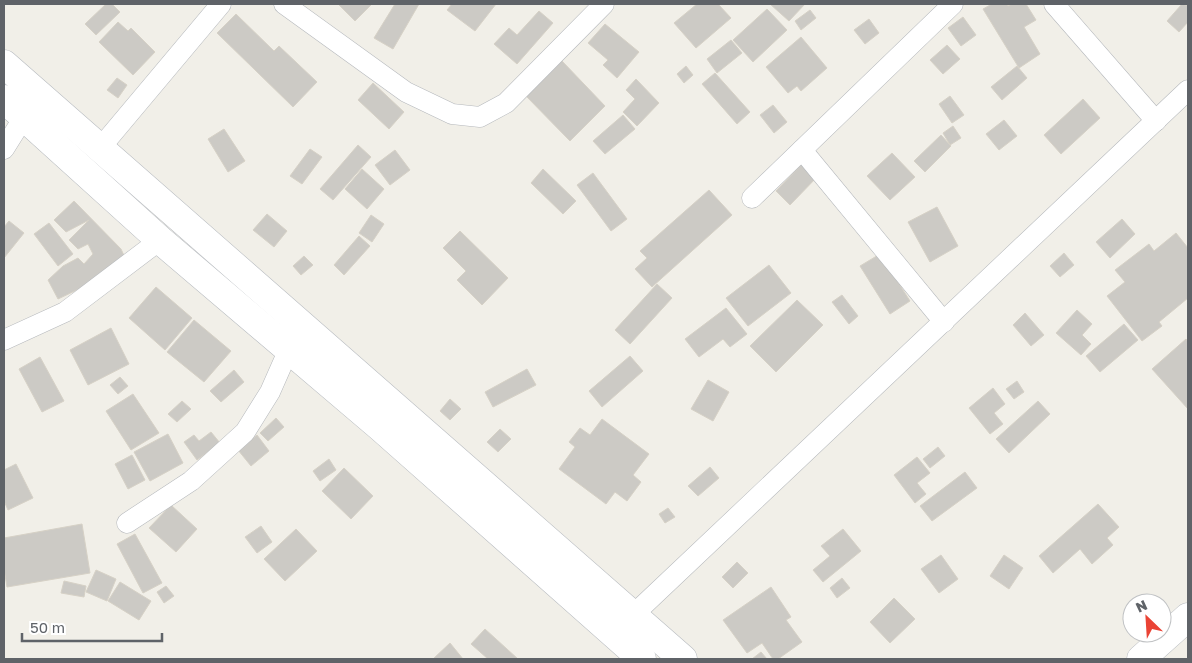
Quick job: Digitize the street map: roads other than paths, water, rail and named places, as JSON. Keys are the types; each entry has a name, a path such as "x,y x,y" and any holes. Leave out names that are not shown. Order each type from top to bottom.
{"street":[{"path":"100,147 221,4"},
{"path":"284,4 406,92 452,114 480,117 506,103 604,4"},
{"path":"752,198 953,4"},
{"path":"1054,4 1156,121"},
{"path":"4,64 683,659"},
{"path":"632,616 1188,90"},
{"path":"4,99 160,240 289,350 642,659"},
{"path":"4,149 24,117"},
{"path":"802,150 944,322"},
{"path":"4,340 65,312 160,240"},
{"path":"127,523 191,481 245,432 270,392 289,350"},
{"path":"1141,659 1188,617"}]}
